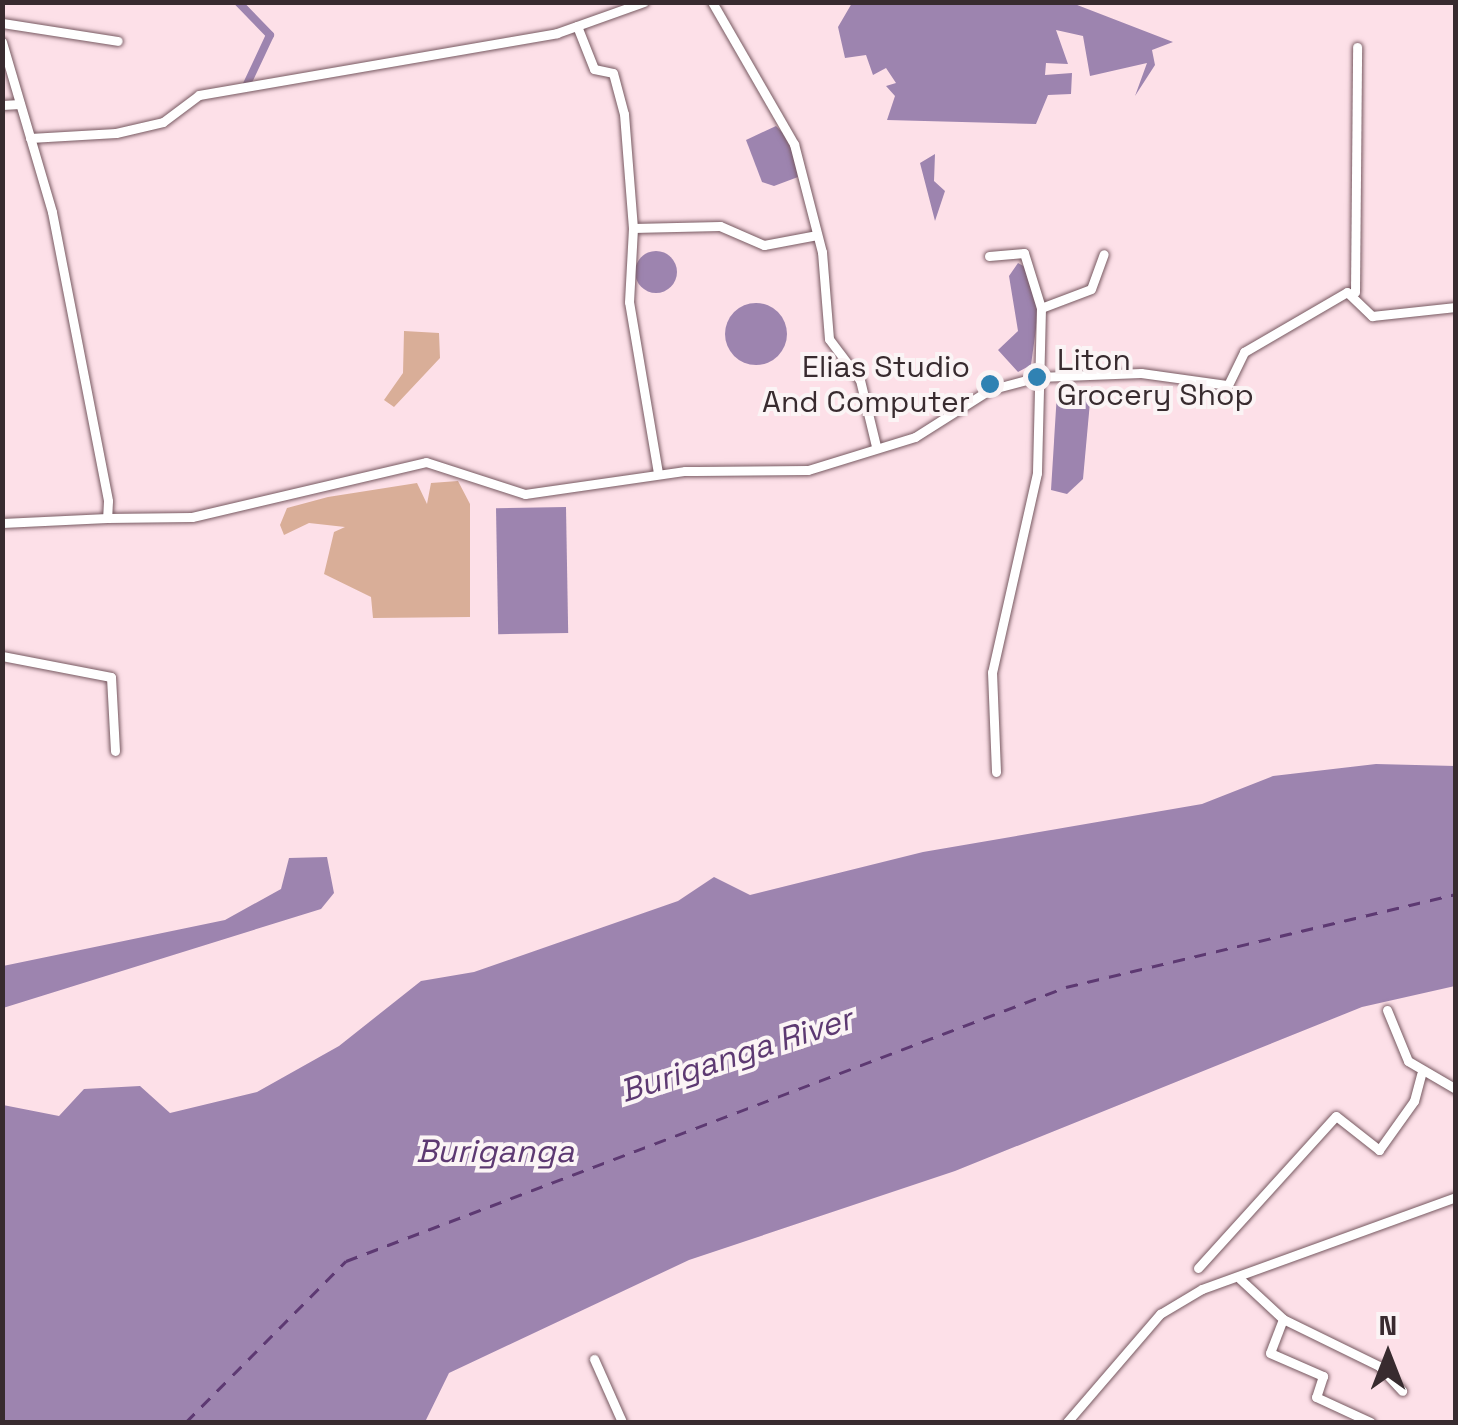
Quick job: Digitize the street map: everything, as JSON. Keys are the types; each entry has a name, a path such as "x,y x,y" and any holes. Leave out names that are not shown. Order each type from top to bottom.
{"street":[{"path":"30,138 116,133 163,122 184,100 577,26 644,2"},
{"path":"712,2 794,144 818,235 829,339 860,380 876,446"},
{"path":"2,23 118,41"},
{"path":"577,26 594,69 612,74 624,114 633,228 629,302 658,473"},
{"path":"2,42 30,138 104,464 107,518"},
{"path":"1357,48 1355,292 1372,316 1456,307"},
{"path":"2,106 20,104"},
{"path":"633,228 720,226 764,245 818,235"},
{"path":"989,256 1024,253 1041,308 1037,474 992,672 996,772"},
{"path":"1041,308 1091,289 1104,254"},
{"path":"2,524 192,517 426,462 525,494 658,473 808,470 876,446 1038,376 1141,374 1228,385 1258,340 1318,302 1355,292"},
{"path":"2,656 111,677 115,750"},
{"path":"1386,1010 1421,1074 1456,1089"},
{"path":"1198,1268 1336,1116 1379,1150 1414,1101 1421,1074"},
{"path":"1067,1422 1160,1314 1240,1279 1456,1197"},
{"path":"1240,1279 1283,1319 1379,1366 1402,1391"},
{"path":"1283,1319 1270,1354 1324,1376 1316,1397 1370,1422"},
{"path":"594,1359 622,1422"}],"shaded area":[{"path":"404,331 439,333 440,358 394,407 384,400 403,373"},
{"path":"458,481 470,504 470,617 373,618 371,597 324,574 334,532 345,527 309,523 284,535 280,525 287,508 328,497 417,483 427,504 431,483"}],"water":[{"path":"852,3 1072,3 1173,42 1152,50 1155,65 1135,96 1147,63 1090,76 1083,36 1056,30 1068,64 1046,63 1045,75 1072,73 1071,94 1048,95 1036,124 887,120 895,96 886,86 896,83 886,68 873,75 866,55 845,58 838,27"},
{"path":"776,126 791,141 798,177 774,186 762,182 746,140"},
{"path":"935,154 934,181 945,191 935,221 920,163"},
{"path":"656,251 671,257 677,272 671,287 656,293 641,287 635,272 641,257"},
{"path":"1018,263 1029,269 1038,314 1031,365 1018,372 998,350 1018,331 1009,276"},
{"path":"756,303 778,312 787,334 778,356 756,365 734,356 725,334 734,312"},
{"path":"1091,391 1083,479 1067,494 1051,490 1057,393"},
{"path":"566,507 568,633 498,634 496,508"},
{"name":"Buriganga","path":"1376,764 1455,766 1455,986 1362,1007 955,1171 689,1260 449,1373 425,1422 3,1422 3,1105 59,1116 84,1089 140,1086 170,1113 257,1092 339,1046 421,981 474,972 678,901 714,877 750,895 923,852 1202,804 1273,776"},
{"path":"327,857 334,893 321,909 3,1008 3,966 225,920 281,889 289,858"}],"waterway":[{"path":"238,2 270,35 247,84"}],"ferry route":[{"path":"186,1422 346,1261 1066,987 1456,894"}],"place":[{"name":"Liton Grocery Shop","path":"1037,377"},
{"name":"Elias Studio And Computer","path":"990,384"}],"water label":[{"name":"Buriganga River","path":"736,1055"}]}
